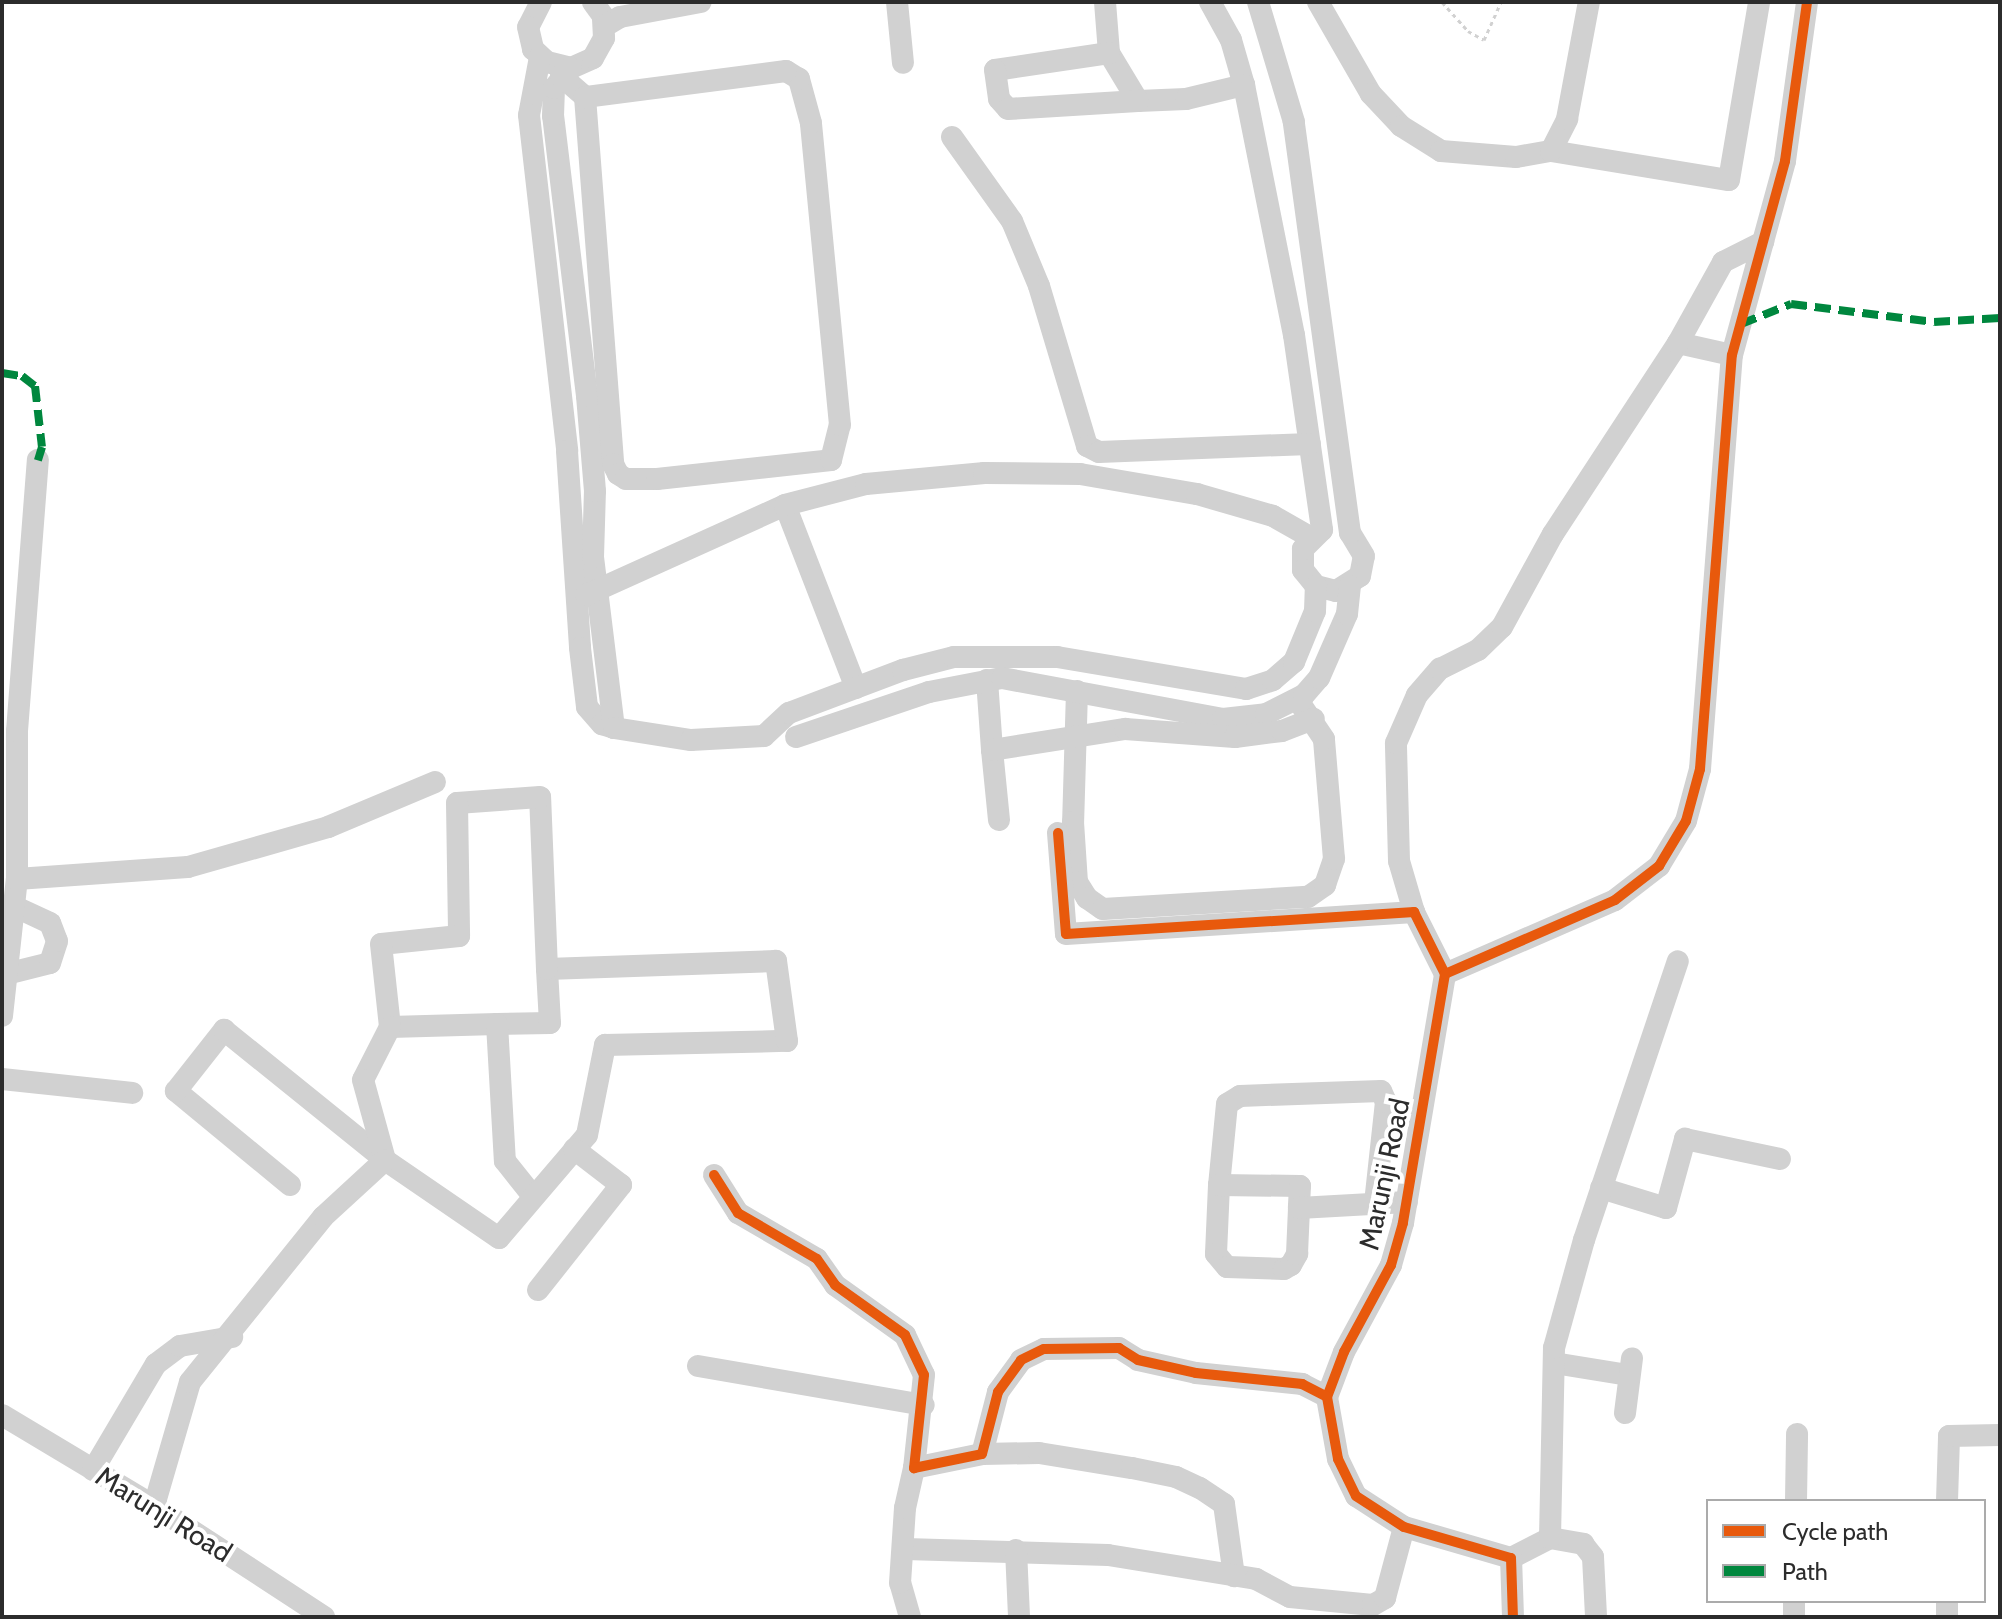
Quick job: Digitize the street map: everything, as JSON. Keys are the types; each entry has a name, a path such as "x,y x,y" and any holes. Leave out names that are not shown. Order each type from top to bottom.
{"street":[{"path":"541,2 528,27 540,57 529,115 586,594 614,728 691,740 764,736 789,713 954,657 1030,654 1246,689 1273,680 1294,662 1315,611 1316,586 1301,563 1316,534 1310,444 1294,335 1244,85 1231,40 1214,3"},
{"path":"593,2 616,15 701,2"},
{"path":"897,2 903,63"},
{"path":"1105,2 1109,53 1138,101"},
{"path":"1258,2 1294,122 1350,533 1364,556 1363,570 1350,586 1336,591 1316,586"},
{"path":"1318,2 1371,94 1401,126 1441,151 1516,157 1551,151 1729,180 1759,2"},
{"path":"1551,151 1567,119 1589,2"},
{"path":"1763,242 1723,262 1678,343 1553,534 1502,627 1478,650 1440,669 1417,695 1396,743 1399,861 1414,912 1445,974 1615,900 1659,866 1686,821 1700,769 1732,355 1763,242 1785,161 1807,2"},
{"path":"586,594 587,396 553,116 554,88 566,72 593,58 616,15"},
{"path":"1109,53 995,70 999,99 1008,109 1186,99 1244,85"},
{"path":"540,57 566,72 585,97 613,464 618,474 626,479 657,479 831,460 840,425 811,123 799,79 786,71 585,97"},
{"path":"952,137 1012,221 1039,286 1087,446 1099,452 1310,444"},
{"path":"1678,343 1732,355"},
{"path":"2,1016 17,879 17,731 38,460"},
{"path":"586,594 785,505 866,484 984,473 1080,474 1197,494 1273,516 1316,534"},
{"path":"785,505 856,688"},
{"path":"796,737 929,692 987,680 1033,680 1223,719 1266,714 1297,699 1319,678 1347,614 1350,586"},
{"path":"987,680 999,820"},
{"path":"1077,691 1079,734 1073,822 1077,882 1087,898 1103,909 1308,897 1325,885 1334,859 1324,739 1314,719 1297,699"},
{"path":"992,750 1125,729 1235,737 1282,731 1314,719"},
{"path":"17,879 188,867 328,827 435,782"},
{"path":"385,1160 363,1080 390,1027 381,944 459,936 457,803 540,797 550,1023 390,1027"},
{"path":"1058,833 1066,934 1414,912"},
{"path":"6,974 50,963 57,941 50,923 14,906"},
{"path":"290,1185 176,1091 224,1030 385,1160 499,1238 532,1195 587,1135 605,1045 787,1041 776,961 547,969"},
{"path":"1550,1538 1554,1363 1601,1188 1678,961"},
{"name":"Marunji Road","path":"1327,1397 1344,1352 1391,1265 1407,1202 1445,974"},
{"path":"497,1024 505,1161 532,1195"},
{"path":"2,1079 132,1093"},
{"path":"1219,1185 1300,1186 1297,1254 1291,1265 1227,1267 1216,1254 1219,1185 1231,1098 1381,1091 1386,1102 1375,1203"},
{"path":"1601,1188 1666,1208 1685,1139 1780,1159"},
{"path":"538,1290 621,1185 574,1149"},
{"path":"154,1506 190,1382 232,1337 323,1217 385,1160"},
{"path":"714,1175 738,1213 817,1259 835,1285 905,1335 924,1375 924,1405 905,1508 905,1549 900,1583 910,1617"},
{"path":"1299,1208 1407,1202"},
{"path":"93,1470 156,1364 180,1346 232,1337"},
{"path":"982,1454 998,1392 1021,1360 1044,1349 1119,1348 1138,1360 1196,1373 1302,1384 1327,1397 1338,1459 1356,1496 1404,1527 1511,1558 1550,1538 1583,1544 1593,1557 1596,1617"},
{"path":"1554,1363 1630,1367 1625,1413"},
{"path":"698,1366 924,1405"},
{"name":"Marunji Road","path":"2,1415 154,1506 324,1617"},
{"path":"1796,1499 1797,1434"},
{"path":"1947,1499 1949,1436 2000,1435"},
{"path":"914,1468 982,1454 1039,1453 1176,1477 1224,1504 1234,1576"},
{"path":"905,1549 1108,1555 1256,1579 1292,1607 1372,1611 1385,1598 1404,1527"},
{"path":"1016,1550 1019,1617"},
{"path":"1511,1558 1513,1617"}],"path":[{"path":"1442,2 1468,31 1484,40 1501,2"}],"marked path":[{"path":"1741,324 1791,304 1934,322 2000,318"},
{"path":"2,373 22,376 35,386 42,447 38,460"}],"cycle path":[{"path":"1445,974 1615,900 1659,866 1686,821 1700,769 1732,355 1785,161 1807,2"},
{"path":"1058,833 1066,934 1414,912 1445,974 1403,1223 1391,1265 1344,1352 1327,1397 1338,1459 1356,1496 1404,1527 1511,1558 1513,1617"},
{"path":"714,1175 738,1213 817,1259 835,1285 905,1335 924,1375 914,1468 982,1454 998,1392 1021,1360 1044,1349 1119,1348 1138,1360 1196,1373 1302,1384 1327,1397"}]}
